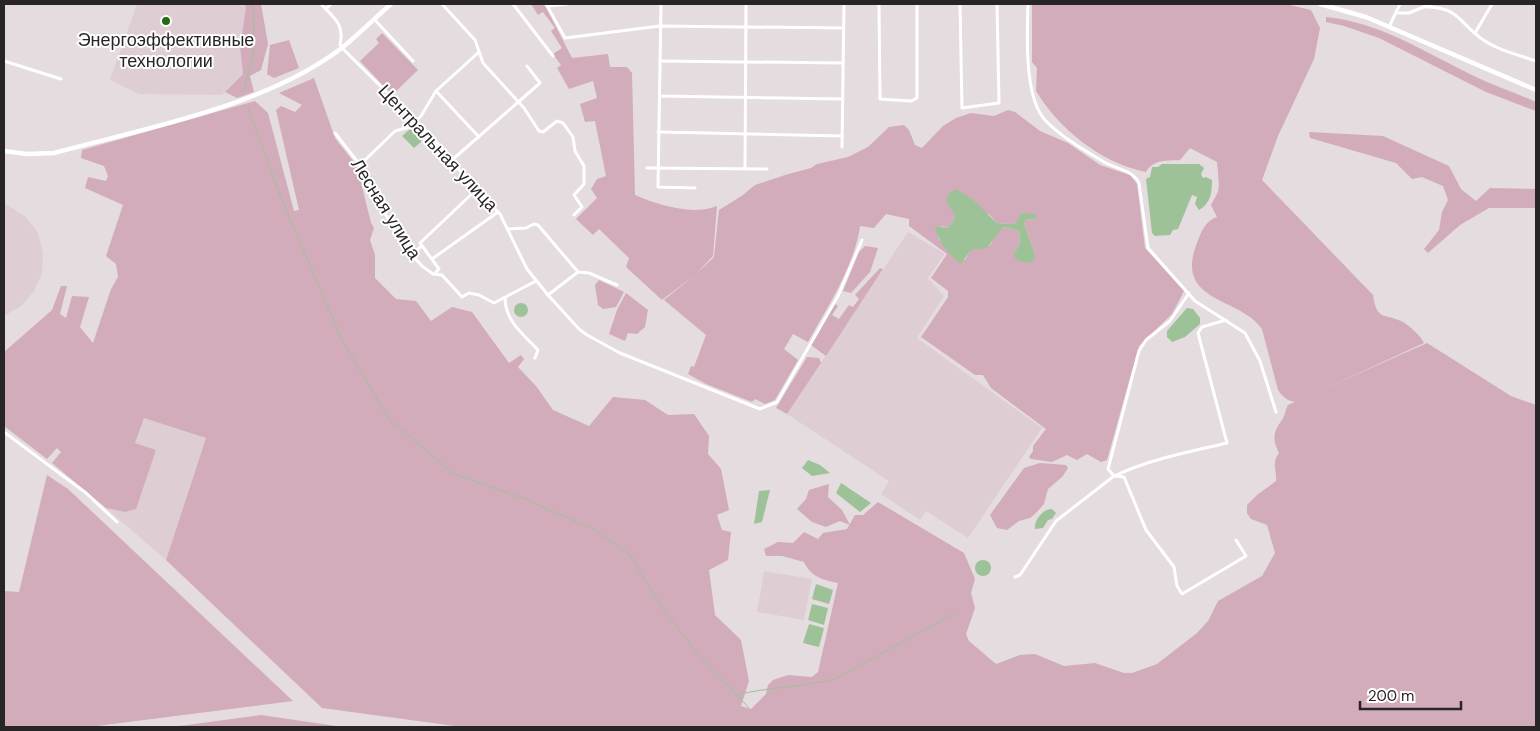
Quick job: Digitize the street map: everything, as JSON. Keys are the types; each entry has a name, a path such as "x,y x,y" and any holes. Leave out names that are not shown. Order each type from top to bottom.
{"main road":[{"path":"4,151 27,154 54,153 232,104 309,68 342,48 391,4"},
{"path":"1323,4 1366,17 1536,90"}],"street":[{"path":"321,4 341,27 343,33 340,44 342,48"},
{"path":"326,9 331,4"},
{"path":"442,4 475,40 482,63 517,103 524,108 539,131 543,132 557,121 563,123 573,137 575,150 584,166 584,184 574,195 582,207 574,215"},
{"path":"513,4 553,56"},
{"path":"567,4 547,5 564,38 660,26 844,28"},
{"path":"660,4 658,187 695,188"},
{"path":"745,168 746,4"},
{"path":"842,147 844,4"},
{"path":"879,4 880,99 902,101 911,101 917,98 917,4"},
{"path":"960,4 962,108 999,103 997,4"},
{"path":"1028,4 1031,82 1035,99 1044,119 1067,139 1117,169 1132,173 1136,177 1139,183 1148,248 1195,300 1244,332 1260,361 1276,412"},
{"path":"1389,27 1400,4"},
{"path":"1397,13 1409,13 1431,4"},
{"path":"1475,33 1492,4"},
{"path":"1426,7 1439,7 1452,11 1482,40 1536,61"},
{"path":"374,19 414,61"},
{"name":"Центральная улица","path":"342,48 416,121 452,160 476,190 498,212 527,269 548,295 586,335 620,353 760,409 777,402 838,296 862,240"},
{"path":"360,165 395,132 410,127 436,91 479,52"},
{"path":"4,61 61,79"},
{"path":"660,61 843,63"},
{"path":"452,160 540,83 527,66"},
{"path":"436,91 479,138"},
{"path":"660,96 843,99"},
{"path":"658,132 842,136"},
{"name":"Лесная улица","path":"335,133 360,165 365,183 411,254 422,266 433,274 435,272 442,275 462,298 469,293 479,295 494,303 505,298"},
{"path":"647,168 768,169"},
{"path":"435,272 439,269 420,244 476,190"},
{"path":"432,260 498,212"},
{"path":"508,229 526,228 534,224 538,225 578,272"},
{"path":"411,254 422,246"},
{"path":"548,295 578,272 589,273 617,285"},
{"path":"535,358 538,350 512,322 505,311 505,298 536,281"},
{"path":"1189,293 1170,321 1146,340 1139,351 1108,470 1114,476 1124,477 1129,485 1146,530 1174,567 1177,586 1182,594 1246,556 1236,540"},
{"path":"1015,577 1020,575 1056,521 1076,503 1114,476 1132,468 1172,456 1227,444 1198,333 1202,327 1226,320"},
{"path":"4,432 86,493 117,522"}],"shaded area":[{"path":"137,4 244,4 246,7 240,47 243,74 222,95 139,94 110,80"},
{"path":"244,4 261,4 268,44 261,70 250,76 254,92 237,98 225,92 243,74 240,47 246,7"},
{"path":"531,4 543,4 546,7 572,58 608,54 610,67 627,67 632,73 635,195 665,206 686,210 707,209 717,206 713,256 696,274 714,257 719,210 755,185 811,168 817,164 848,157 868,147 889,127 904,125 909,130 915,145 922,148 943,126 956,118 971,113 994,116 1008,110 1015,112 1040,131 1068,143 1100,165 1130,175 1137,184 1145,248 1184,291 1172,314 1139,346 1107,460 1101,462 1087,454 1077,460 1067,455 1052,462 1031,459 1029,457 1033,451 1033,446 1046,429 991,388 983,375 975,375 921,337 948,297 948,291 931,278 947,254 909,226 909,219 886,214 874,228 860,226 857,241 846,271 808,342 793,334 784,349 798,360 775,400 765,404 755,399 752,402 706,384 688,374 691,366 694,367 706,335 664,300 695,275 662,300 626,267 629,258 599,229 593,235 576,219 597,198 591,189 597,179 606,176 595,121 585,122 580,104 597,98 593,81 569,89 557,68 561,65 553,54 562,48 551,31 555,28 543,12 538,15","holes":["989,214 997,223 1015,224 1036,214 1036,220 1027,219 1024,223 1035,255 1013,255 1020,243 1019,231 1003,227 989,246 971,249 965,260 956,260 938,238 941,226 948,228 953,222 955,215"]},
{"path":"1032,4 1285,4 1311,10 1320,28 1314,59 1278,136 1262,180 1373,295 1379,313 1404,323 1418,334 1424,343 1296,402 1284,397 1278,390 1262,329 1240,310 1201,288 1194,277 1192,263 1197,243 1206,224 1217,217 1211,205 1218,192 1219,185 1217,162 1190,148 1180,160 1156,163 1146,172 1113,161 1097,152 1069,131 1045,105 1036,91 1037,68 1032,62"},
{"path":"1326,17 1365,25 1403,40 1476,77 1536,102 1536,111 1486,92 1379,38 1326,22"},
{"path":"382,33 418,70 392,95 360,61 379,43 376,39"},
{"path":"289,40 299,68 274,78 267,74 270,45"},
{"path":"314,78 335,138 357,166 371,223 374,228 370,240 375,255 375,278 396,299 416,301 431,321 452,307 472,312 509,363 521,355 524,359 518,367 536,386 553,410 589,426 613,397 645,400 668,415 694,414 709,436 708,454 721,469 729,510 717,515 722,530 731,532 728,560 709,570 715,615 741,640 749,681 741,706 751,709 766,694 768,685 773,680 788,675 812,677 818,672 838,583 818,577 810,571 804,562 782,556 766,556 764,549 778,542 793,543 804,532 818,539 823,533 847,529 855,515 863,515 878,502 964,553 975,579 971,593 975,608 966,634 969,641 996,664 1020,655 1035,654 1064,666 1095,663 1124,673 1132,673 1157,664 1197,633 1208,621 1218,601 1262,576 1275,553 1267,525 1251,519 1247,513 1247,505 1276,481 1275,464 1279,453 1274,436 1288,405 1427,343 1511,396 1536,405 1536,727 462,727 322,708 166,560 206,438 144,418 135,443 156,450 136,509 125,512 106,508 52,463 61,452 57,448 47,459 4,426 4,352 52,310 61,286 67,286 60,314 66,318 72,296 89,297 80,327 93,343 111,289 118,277 116,264 106,256 123,205 85,188 88,177 106,181 108,176 104,166 81,158 82,150 255,101 268,113 294,211 299,210 276,110 281,106 295,112 302,105 279,93"},
{"path":"416,129 421,136 421,142 414,148 402,136 409,130"},
{"path":"1309,132 1383,136 1449,166 1461,189 1476,201 1490,188 1536,189 1536,208 1489,208 1460,225 1428,253 1424,249 1439,230 1442,212 1448,200 1443,186 1422,177 1412,179 1396,163 1310,138"},
{"path":"1162,164 1199,164 1204,168 1201,174 1203,178 1206,177 1212,180 1212,189 1208,201 1199,210 1195,204 1197,197 1192,195 1178,229 1173,230 1170,235 1155,236 1152,233 1146,179 1150,177 1152,167 1158,167"},
{"path":"956,189 971,198 997,223 1015,224 1021,213 1036,214 1036,220 1027,219 1024,223 1035,255 1033,262 1022,262 1015,258 1013,255 1020,243 1019,231 1003,227 987,248 971,250 961,264 952,256 941,242 935,226 948,228 953,222 955,215 946,202 950,192"},
{"path":"4,203 26,217 38,233 43,253 42,273 34,291 21,306 4,316"},
{"path":"908,232 945,254 928,278 944,296 917,338 1042,428 968,538 926,511 920,520 881,494 889,481 787,414"},
{"path":"865,246 878,248 870,272 851,293 843,291 859,252"},
{"path":"880,268 883,269 826,356 811,345 835,304 838,306 832,315 839,319 849,305 853,307 859,299 855,295"},
{"path":"599,280 624,292 616,307 603,309 598,305 595,285"},
{"path":"626,293 648,310 645,327 637,334 628,333 625,341 609,334 617,310"},
{"path":"518,303 524,303 528,310 524,317 518,317 514,313 514,307"},
{"path":"1187,308 1193,309 1200,318 1200,324 1185,337 1172,342 1167,337 1167,331"},
{"path":"807,357 819,358 821,363 787,414 776,408"},
{"path":"144,417 206,438 166,560 106,508 125,512 155,450 135,443"},
{"path":"808,460 820,465 830,473 812,476 802,468"},
{"path":"1040,463 1066,465 1068,468 1062,477 1048,489 1044,504 1036,513 1030,518 1019,521 1007,530 997,528 990,515 1024,468"},
{"path":"47,475 68,489 293,701 89,727 4,727 4,591 19,592"},
{"path":"841,483 871,503 860,512 836,493"},
{"path":"829,484 828,497 842,510 850,525 840,521 826,527 812,522 797,509 806,499 809,490"},
{"path":"770,490 762,522 754,524 759,491"},
{"path":"1052,509 1056,513 1052,519 1048,520 1043,528 1035,529 1036,522 1040,516 1045,511"},
{"path":"983,560 989,562 991,568 989,574 983,576 977,574 975,568 977,562"},
{"path":"764,571 812,579 804,620 757,612"},
{"path":"816,584 833,590 829,604 812,599"},
{"path":"812,604 828,608 824,625 808,620"},
{"path":"809,624 824,628 819,647 803,643"},
{"path":"261,715 343,727 172,727"}],"waterway":[{"path":"244,92 253,54 254,12 252,4"},
{"path":"248,108 281,198 341,338 390,420 454,474 525,499 595,530 630,555 660,605 698,654 749,708"},
{"path":"736,695 835,679 957,612"}],"place":[{"name":"Энергоэффективные технологии","path":"166,21"}]}
